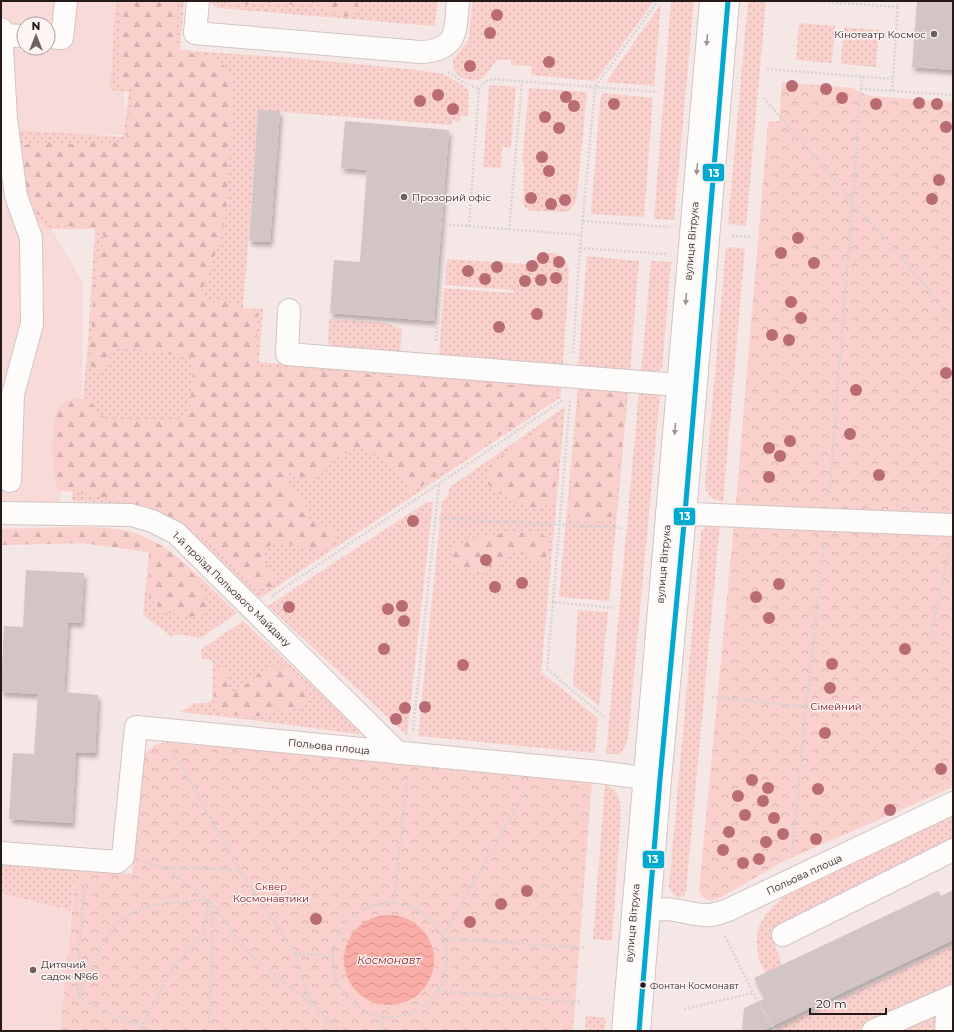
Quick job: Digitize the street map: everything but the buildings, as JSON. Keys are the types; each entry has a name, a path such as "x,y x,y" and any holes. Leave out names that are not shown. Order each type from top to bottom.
{"main road":[{"path":"56,38 62,38 66,1"},
{"path":"198,1 195,33 431,52 441,48 450,41 454,34 458,1"},
{"name":"вулиця Вітрука","path":"676,513 679,385 710,1"},
{"name":"вулиця Вітрука","path":"623,1031 652,778 676,513 728,1"},
{"path":"1,29 6,119 16,196 30,238 32,324 13,394 10,480"},
{"path":"1,35 16,36"},
{"path":"289,310 287,354 679,385"},
{"name":"1-й проїзд Польового Майдану","path":"1,513 131,515 152,521 176,533 253,609 404,753"},
{"path":"676,513 827,519 951,534"},
{"name":"Польова площа","path":"120,859 136,727 652,778"},
{"name":"вулиця Вітрука","path":"640,1031 649,912 652,778"},
{"name":"Польова площа","path":"649,912 661,908 681,910 704,915 715,915 790,882 953,803"},
{"path":"784,935 953,850"},
{"path":"1,853 87,860 120,859"},
{"path":"873,1031 950,998"},
{"path":"946,1031 950,998"}],"path":[{"path":"572,376 580,248 595,87 658,1"},
{"path":"812,1 898,7"},
{"path":"892,91 898,1"},
{"path":"767,69 893,79 893,77"},
{"path":"790,882 806,707 827,519 862,77"},
{"path":"469,226 479,89 481,85 492,79 658,92"},
{"path":"509,230 522,81"},
{"path":"861,89 953,95"},
{"path":"764,98 953,318"},
{"path":"583,221 673,227"},
{"path":"441,224 582,235"},
{"path":"434,366 446,225"},
{"path":"727,235 752,237"},
{"path":"580,248 671,255"},
{"path":"253,609 571,395 547,669 604,717"},
{"path":"412,731 439,484"},
{"path":"435,518 621,528"},
{"path":"931,636 951,534"},
{"path":"553,602 614,608"},
{"path":"712,697 806,707"},
{"path":"159,730 240,870 295,953 307,992 316,1007"},
{"path":"394,904 404,753"},
{"path":"442,938 540,766"},
{"path":"120,859 162,867 240,870"},
{"path":"87,860 80,933 79,996 85,1001 120,1018 153,1031"},
{"path":"162,867 208,900 223,916 233,933 253,957 316,1007 339,1031"},
{"path":"79,996 104,945 121,920 129,915 152,906 181,901 208,900"},
{"path":"139,1031 174,965 201,936 204,930 208,900"},
{"path":"207,1031 211,992 213,926 208,900"},
{"path":"388,904 406,906 423,914 436,927 442,938 447,962 444,979 438,991 424,1006 408,1014 392,1018 374,1016 358,1008 346,997 337,982 333,965 334,947 342,930 354,916 370,907 388,904"},
{"path":"715,915 753,993 775,1031"},
{"path":"442,938 585,948"},
{"path":"295,953 333,956"},
{"path":"438,991 581,1002"},
{"path":"684,1009 753,993"},
{"path":"382,1031 383,1016"}],"shaded area":[{"path":"1,1 122,1 125,134 39,140 53,231 83,283 82,395 55,522 1,520"},
{"name":"Дитячий садок №66","path":"1,893 71,910 60,1031 1,1031"}],"green space":[{"path":"116,1 184,1 180,50 306,59 418,70 443,74 461,84 469,91 468,117 461,116 460,122 453,120 451,125 258,110 243,308 263,309 259,362 561,387 561,397 260,598 222,565 117,505 99,502 73,501 72,498 87,357 95,229 47,229 32,215 16,130 123,137 129,92 110,90"},
{"path":"121,1 180,1 177,34 179,51 205,56 220,62 225,66 231,79 233,98 226,214 221,237 202,291 203,298 210,302 225,299 237,307 251,309 258,313 256,366 553,388 557,393 554,400 413,491 408,490 407,480 384,457 359,448 341,455 315,479 306,479 291,473 287,476 289,488 306,501 307,513 311,519 333,531 336,535 336,541 334,545 325,550 307,549 288,544 272,544 266,550 264,556 265,562 276,581 270,588 255,586 221,552 200,535 163,515 98,496 60,490 55,483 53,467 54,422 59,407 66,401 77,399 90,400 96,411 106,419 149,421 181,420 189,413 194,363 192,358 180,355 143,351 129,347 119,347 114,350 105,367 98,371 92,368 90,364 94,285 102,245 103,234 101,228 60,224 41,216 33,208 27,198 21,180 19,149 22,146 32,143 48,142 68,144 121,142 125,140 127,136 133,90 120,83 118,79"},
{"path":"209,1 438,1 435,25 433,26 218,8"},
{"path":"223,1 358,1 356,12 351,16 343,17 314,3 296,5 268,3 234,5 224,3"},
{"path":"472,1 654,1 598,78 594,81 531,75 531,66 511,65 511,60 497,60 480,79 473,80 461,77 454,69 453,60 469,39"},
{"path":"671,1 694,1 674,220 654,219"},
{"path":"748,1 766,1 746,226 728,224"},
{"path":"661,4 654,86 606,82"},
{"path":"799,23 835,26 832,63 796,60"},
{"path":"844,27 879,30 876,67 841,64"},
{"name":"Сімейний","path":"782,82 853,88 869,96 953,102 953,787 782,862 720,898 710,901 704,898 699,891 736,502 768,122 779,121"},
{"path":"489,85 516,87 511,147 502,147 501,168 483,167"},
{"path":"529,88 587,92 577,197 574,206 567,212 532,211 524,207 524,162 522,162"},
{"path":"603,93 653,98 644,217 591,214 600,101"},
{"path":"726,247 745,248 723,502 712,498 705,487"},
{"path":"554,253 565,260 568,265 569,272 563,365 439,356 444,288 513,293 514,290 445,285 447,259 529,264 539,255"},
{"path":"587,256 639,261 630,371 578,367"},
{"path":"651,261 671,262 662,368 655,373 641,373"},
{"path":"329,319 386,323 402,329 400,353 332,348 328,343"},
{"path":"578,387 628,392 609,601 559,597"},
{"path":"586,391 619,393 626,399 616,505 610,518 605,521 594,523 573,521 569,519 568,516 579,401 581,394"},
{"path":"639,393 660,395 628,738 626,745 620,754 606,754"},
{"path":"565,407 541,672 598,718 595,753 418,736 442,502 448,495 450,487"},
{"path":"554,419 558,419 562,422 554,500 546,506 540,508 529,507 507,498 490,486 486,480 488,468 499,458"},
{"path":"427,502 433,502 407,735 268,606"},
{"path":"720,524 686,891 684,896 678,898 669,887 701,532 706,526"},
{"path":"89,527 132,532 154,541 174,554 191,571 198,581 206,600 201,615 187,617 161,611 149,595 149,552 83,543 1,545 1,529"},
{"path":"110,528 131,532 161,546 188,566 237,613 201,638 176,634 172,637 143,615 149,552 83,543 1,545 1,529"},
{"path":"538,532 546,537 548,550 547,556 543,562 534,560 521,552 511,551 492,569 479,573 468,571 463,568 452,556 451,551 458,545 476,538 498,534"},
{"path":"578,610 608,612 599,706 573,685"},
{"path":"243,621 360,730 360,733 358,734 180,712 195,703 207,703 212,700 213,663 210,659 202,659 201,651 204,647"},
{"path":"278,665 295,675 305,686 307,694 301,707 295,710 278,710 259,716 226,714 217,710 215,706 214,690 216,678 220,669 226,667 230,692 235,693 265,669"},
{"name":"Сквер Космонавтики","path":"172,741 592,781 573,1031 60,1031 76,869 132,874 140,762 145,753 153,747"},
{"path":"605,784 613,789 618,795 621,811 612,941 593,939"},
{"path":"953,813 953,840 774,936 782,965 766,975 758,957 757,937 759,926 766,914 782,898"},
{"path":"1,862 76,869 71,910 1,893"},
{"path":"953,946 953,991 948,994 857,1031 778,1031 777,1029"},
{"path":"932,1013 936,1016 940,1031 888,1031"},
{"path":"586,1016 606,1018 605,1031 585,1031"}],"water":[{"name":"Космонавт","path":"389,915 406,918 421,928 431,943 434,960 431,977 421,992 406,1002 389,1005 372,1002 357,992 347,977 344,960 347,943 357,928 372,918"}],"transit line":[{"name":"13","path":"639,1031 660,779 685,513 728,1"}],"place":[{"name":"Кінотеатр Космос","path":"934,34"},
{"name":"Прозорий офіс","path":"404,197"},
{"name":"Дитячий садок №66","path":"33,970"},
{"name":"Фонтан Космонавт","path":"643,985"}]}
